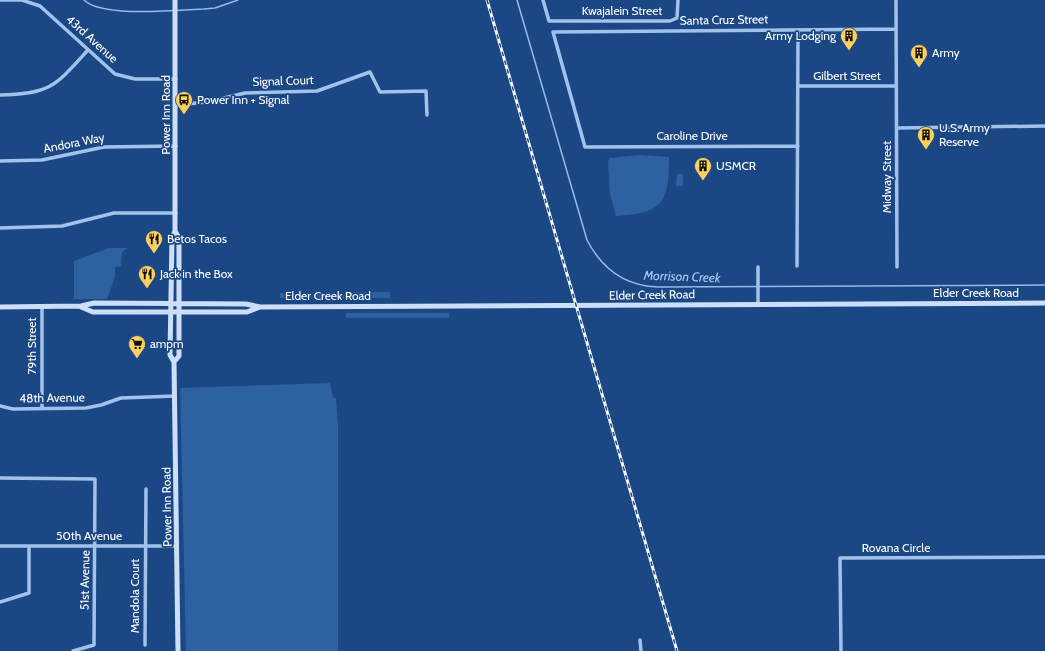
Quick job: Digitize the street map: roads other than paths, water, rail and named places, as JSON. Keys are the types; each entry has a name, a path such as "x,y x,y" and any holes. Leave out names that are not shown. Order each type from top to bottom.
{"main road":[{"name":"Power Inn Road","path":"174,362 179,356 179,238 176,231 175,0"},
{"name":"Power Inn Road","path":"176,231 172,238 170,356 174,362 175,396 178,651"},
{"name":"Elder Creek Road","path":"0,307 80,306 94,303 246,304 260,307 1045,303"},
{"name":"Elder Creek Road","path":"80,306 93,312 171,313 247,312 260,307"}],"street":[{"name":"43rd Avenue","path":"0,0 22,0 40,6 109,69 122,77 135,79 176,79"},
{"name":"Kwajalein Street","path":"543,0 549,21 670,21 677,18 679,14 678,0"},
{"name":"Midway Street","path":"896,0 897,267"},
{"name":"Santa Cruz Street","path":"552,32 896,29"},
{"path":"797,266 798,30"},
{"name":"Caroline Drive","path":"552,32 585,147 798,146"},
{"path":"0,95 25,95 45,89 59,80 88,50"},
{"name":"Signal Court","path":"176,105 207,102 244,93 317,91 370,72 380,92 426,91 426,115"},
{"name":"Gilbert Street","path":"798,86 896,86"},
{"path":"897,128 1045,126"},
{"name":"Andora Way","path":"0,161 42,160 104,147 176,146"},
{"path":"0,228 62,226 114,213 176,213"},
{"path":"758,267 758,304"},
{"name":"79th Street","path":"42,307 42,408"},
{"name":"48th Avenue","path":"0,406 13,409 93,407 128,397 175,396"},
{"name":"51st Avenue","path":"0,478 95,479 94,645 74,651"},
{"name":"Mandola Court","path":"145,645 146,489"},
{"name":"50th Avenue","path":"0,546 177,546"},
{"path":"0,602 29,593 29,546"},
{"name":"Rovana Circle","path":"841,651 840,558 1045,556"},
{"path":"640,640 641,651"}],"waterway":[{"name":"Morrison Creek","path":"84,0 93,6 107,9 141,12 215,8 238,0"},
{"name":"Morrison Creek","path":"517,0 587,240 607,267 625,279 646,286 658,287 1045,285"}],"railway":[{"path":"487,0 677,651"}],"place":[{"name":"Army Lodging","path":"849,51"},
{"name":"Army","path":"919,68"},
{"name":"Power Inn + Signal","path":"184,115"},
{"name":"U.S. Army Reserve","path":"926,150"},
{"name":"USMCR","path":"703,181"},
{"name":"Betos Tacos","path":"154,254"},
{"name":"Jack in the Box","path":"147,289"},
{"name":"ampm","path":"137,359"}]}
